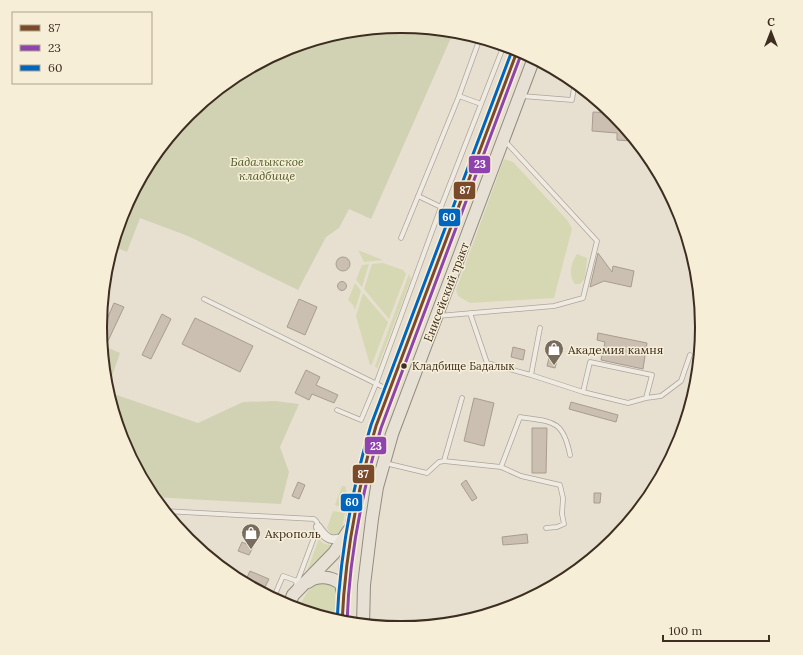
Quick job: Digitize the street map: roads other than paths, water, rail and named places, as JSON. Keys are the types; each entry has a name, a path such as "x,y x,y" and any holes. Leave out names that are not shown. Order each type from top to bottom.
{"main road":[{"name":"Енисейский тракт","path":"342,616 348,532 365,461 389,390 515,56"},
{"name":"Енисейский тракт","path":"363,619 364,585 376,487 383,463 406,397 438,316 532,63"},
{"path":"389,390 406,397"},
{"path":"290,600 293,595 326,562 348,532"},
{"path":"293,595 313,578 321,577 330,578 341,584 343,596"}],"street":[{"path":"318,527 327,538 337,540 348,532"}],"lane":[{"path":"401,238 459,96 478,43"},
{"path":"337,410 361,420 502,51"},
{"path":"520,96 572,100 574,89"},
{"path":"459,96 481,104"},
{"path":"438,316 554,306 583,298 597,242 503,139"},
{"path":"418,196 441,207"},
{"path":"204,299 389,390"},
{"path":"470,313 487,363 531,375 582,392 628,403 661,396 681,381 690,355"},
{"path":"531,375 540,328"},
{"path":"582,392 590,362 652,375 646,398"},
{"path":"444,461 462,398"},
{"path":"501,467 520,417 554,424 563,432 567,441 570,455"},
{"path":"383,463 427,473 439,462 444,461 501,467 521,476 560,485 563,498 562,514 564,524 557,527 546,528"},
{"path":"171,510 312,518 316,520 318,527 297,580 293,595"},
{"path":"276,594 283,576 297,580"}],"place":[{"name":"Кладбище Бадалык","path":"404,366"},
{"name":"Академия камня","path":"554,366"},
{"name":"Акрополь","path":"251,550"}],"park label":[{"name":"Бадалыкское кладбище","path":"267,168"}]}
